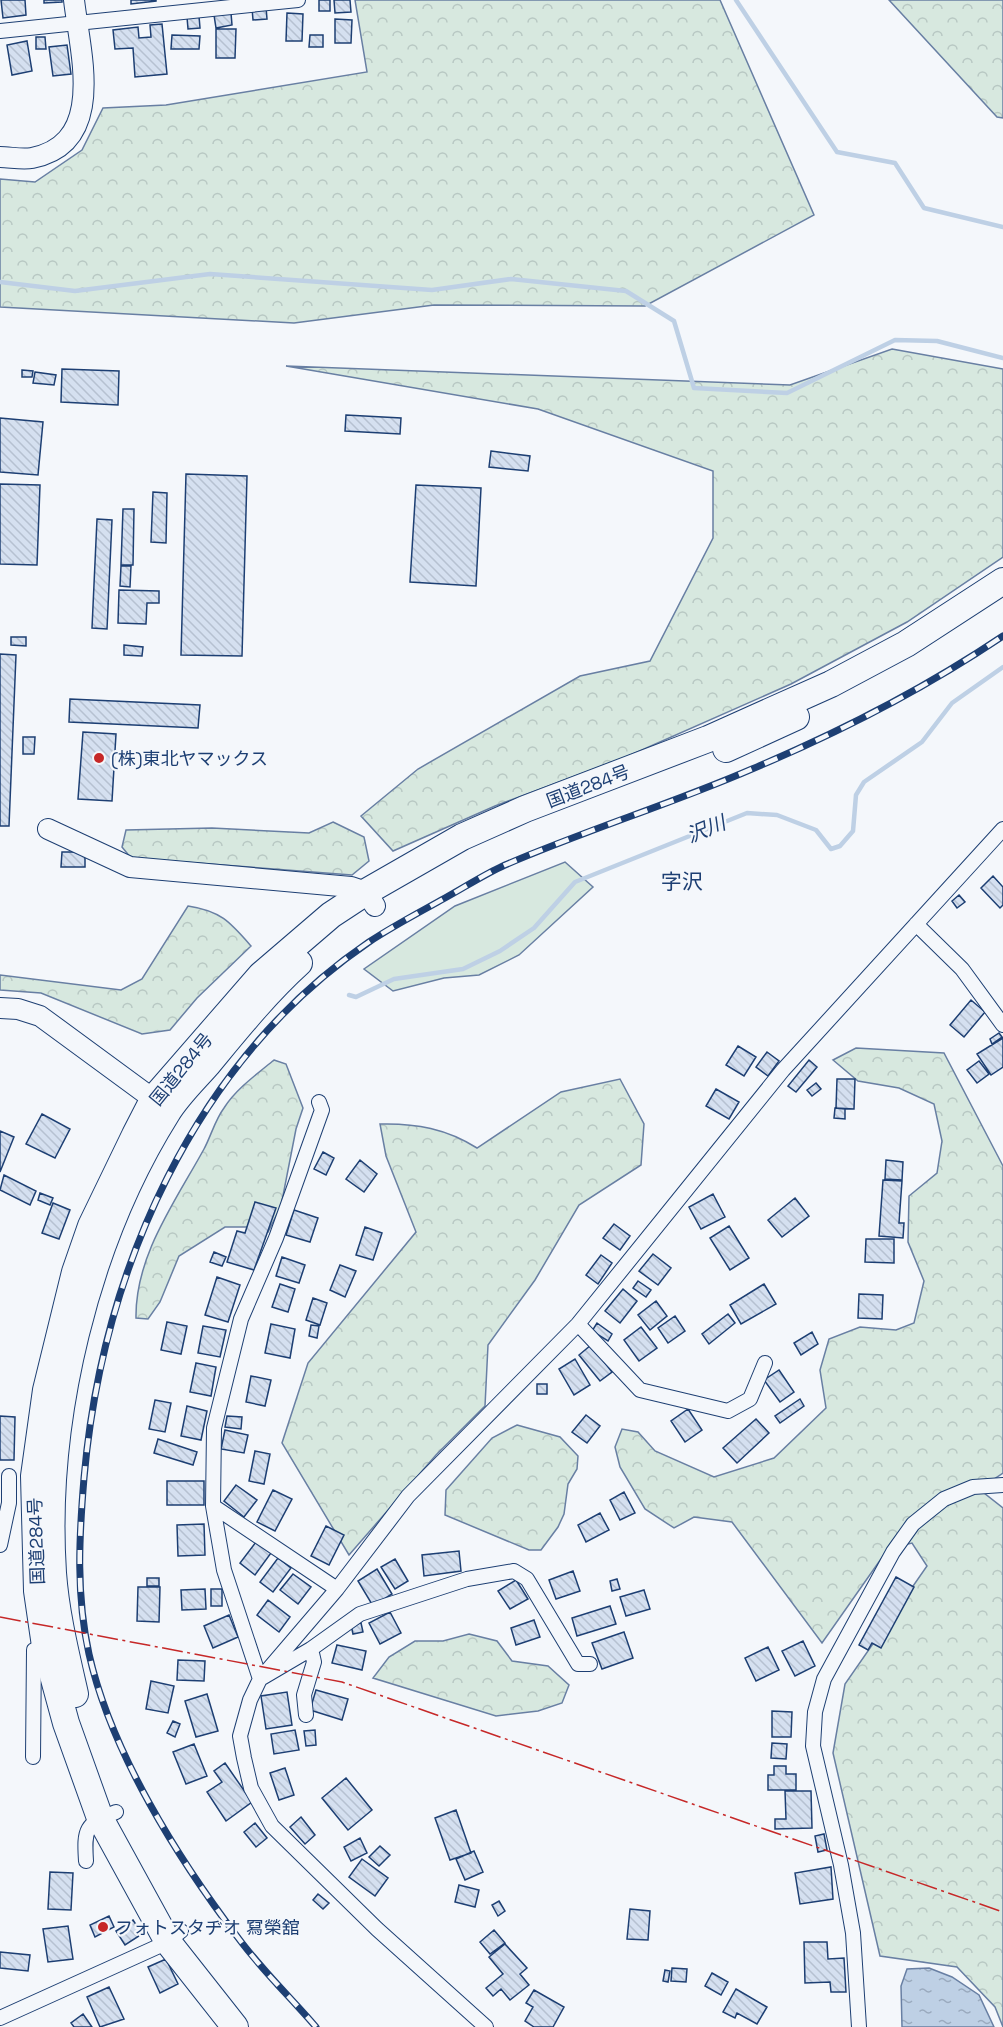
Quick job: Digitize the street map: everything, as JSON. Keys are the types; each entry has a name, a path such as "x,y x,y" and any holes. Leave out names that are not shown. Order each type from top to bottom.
{"highway":[{"name":"国道284号","path":"371,899 462,837 525,809 708,739 831,684 906,644 1003,581"},
{"name":"国道284号","path":"235,2027 174,1937 108,1815 66,1723 54,1642 37,1591 24,1477 75,1272 99,1207 161,1105 261,975 331,915 371,899 463,852 762,734 903,661 1003,595"},
{"name":"国道284号","path":"174,1937 256,2027"}],"street":[{"path":"0,157 30,159 44,154 75,131 83,113 84,90 74,0"},
{"path":"0,31 298,0"},
{"path":"48,829 130,867 351,887 371,899"},
{"path":"486,2027 377,1929 272,1826 251,1788 240,1736 250,1700 260,1679 337,1589 408,1496 578,1324 783,1070 1003,829"},
{"path":"916,924 962,969 1003,1025"},
{"path":"0,1008 40,1016 161,1105"},
{"path":"260,1679 224,1570 213,1506 214,1428 241,1319 276,1238 322,1110 319,1102"},
{"path":"578,1324 640,1390 728,1411 750,1400 765,1363"},
{"path":"0,1545 9,1503 24,1477"},
{"path":"859,2027 853,1933 841,1865 813,1746 815,1712 824,1679 893,1552 913,1524 944,1499 973,1486 1003,1485"},
{"path":"213,1506 337,1589"},
{"path":"260,1679 311,1649 360,1614 466,1579 514,1571 527,1579 578,1664 590,1664"},
{"path":"33,1757 34,1650 54,1642"},
{"path":"306,1715 304,1695 314,1662 311,1649"},
{"path":"86,1861 85,1834 92,1824 108,1815"},
{"path":"0,2018 174,1937"}],"green space":[{"path":"355,0 720,0 814,215 645,306 434,305 294,323 0,307 0,179 35,182 82,150 103,108 166,105 367,72"},
{"path":"889,0 1003,0 1003,118 997,117"},
{"path":"892,349 1003,369 1003,557 907,622 791,684 626,757 495,806 393,851 361,816 418,769 580,676 650,661 713,538 713,471 538,409 286,366 790,385"},
{"path":"333,822 364,837 369,861 352,875 131,858 122,847 126,830 212,828 309,833"},
{"path":"565,862 593,887 519,955 479,975 444,978 393,991 364,969 455,906"},
{"path":"188,906 209,911 224,919 251,946 197,998 170,1030 142,1034 41,993 0,990 0,975 121,990 142,979"},
{"path":"856,1048 944,1053 1003,1166 1003,1473 979,1489 1003,1508 1003,2027 995,2007 957,1967 880,1956 833,1753 845,1684 927,1566 912,1543 888,1549 822,1643 732,1522 694,1517 674,1528 645,1509 620,1467 615,1447 622,1429 638,1432 655,1451 714,1477 774,1458 826,1408 820,1370 829,1339 860,1327 896,1330 914,1323 924,1281 908,1242 909,1196 937,1173 942,1141 934,1104 899,1088 858,1081 833,1060"},
{"path":"274,1060 286,1064 303,1108 296,1129 281,1206 268,1232 250,1227 225,1227 179,1256 160,1302 148,1319 136,1318 137,1295 142,1273 149,1251 169,1209 229,1101 247,1082"},
{"path":"620,1079 644,1124 641,1165 579,1205 535,1280 488,1345 485,1406 436,1455 349,1555 282,1443 308,1363 416,1232 386,1156 380,1124 431,1128 466,1141 477,1148 561,1092"},
{"path":"517,1425 560,1437 578,1456 577,1469 568,1484 564,1514 558,1527 541,1550 529,1550 445,1515 446,1490 492,1438"},
{"path":"469,1634 497,1641 512,1661 548,1666 569,1685 562,1703 538,1711 496,1716 373,1678 389,1657 415,1641 443,1641"}],"water":[{"path":"929,1968 952,1977 979,1995 994,2027 902,2027 901,1986 907,1969"}],"building":[{"path":"1,0 25,0 26,15 3,18"},
{"path":"44,0 62,0 62,2 44,3"},
{"path":"131,0 156,0 156,1 131,4"},
{"path":"319,0 330,0 330,11 319,11"},
{"path":"334,0 350,0 351,12 335,13"},
{"path":"266,7 267,19 253,20 252,8"},
{"path":"231,13 232,25 216,28 214,15"},
{"path":"287,13 303,14 302,41 286,41"},
{"path":"199,16 200,28 188,29 187,17"},
{"path":"335,19 352,20 351,43 335,43"},
{"path":"162,24 167,74 135,77 133,48 115,49 113,30 138,27 139,38 151,37 150,25"},
{"path":"216,29 236,29 235,58 216,58"},
{"path":"172,35 200,36 199,49 171,49"},
{"path":"310,35 323,35 323,47 309,47"},
{"path":"36,37 45,37 46,49 36,49"},
{"path":"27,41 32,71 12,75 7,45"},
{"path":"67,45 71,74 53,76 49,47"},
{"path":"62,369 119,371 118,405 61,402"},
{"path":"22,370 33,371 32,377 22,377"},
{"path":"35,372 56,375 54,385 33,383"},
{"path":"346,415 401,418 400,434 345,431"},
{"path":"0,418 43,422 38,475 0,472"},
{"path":"491,451 530,456 528,471 489,467"},
{"path":"186,474 247,476 242,656 181,655"},
{"path":"0,484 40,485 37,565 0,564"},
{"path":"416,485 481,488 476,586 410,582"},
{"path":"153,492 167,493 166,543 151,542"},
{"path":"123,509 134,509 133,565 121,565"},
{"path":"97,519 112,520 107,629 92,628"},
{"path":"121,566 131,566 130,587 120,586"},
{"path":"119,590 159,591 159,603 147,603 146,624 118,623"},
{"path":"11,637 26,637 26,646 11,645"},
{"path":"124,645 143,647 142,656 124,655"},
{"path":"0,654 16,655 9,826 0,826"},
{"path":"70,699 200,705 198,728 69,722"},
{"path":"83,732 116,734 112,801 78,799"},
{"path":"23,737 35,737 34,754 23,754"},
{"path":"62,852 85,852 85,867 61,867"},
{"path":"993,876 1003,887 1003,905 1000,908 981,888"},
{"path":"959,895 965,902 957,908 952,901"},
{"path":"971,1000 985,1012 964,1037 950,1025"},
{"path":"999,1033 1002,1037 992,1044 990,1039"},
{"path":"1003,1038 1003,1067 991,1075 977,1054"},
{"path":"738,1046 756,1057 744,1076 726,1065"},
{"path":"767,1052 779,1061 768,1076 756,1067"},
{"path":"809,1060 817,1067 796,1092 788,1086"},
{"path":"979,1061 989,1074 977,1083 967,1070"},
{"path":"837,1079 855,1079 854,1109 836,1108"},
{"path":"816,1083 821,1089 812,1096 807,1090"},
{"path":"716,1089 739,1102 729,1119 706,1106"},
{"path":"835,1108 845,1109 845,1119 834,1118"},
{"path":"42,1114 70,1129 55,1158 26,1144"},
{"path":"0,1131 14,1137 0,1172"},
{"path":"323,1152 334,1158 326,1175 314,1169"},
{"path":"360,1160 377,1174 364,1192 346,1179"},
{"path":"886,1160 903,1162 902,1180 885,1179"},
{"path":"4,1175 36,1191 30,1205 0,1190"},
{"path":"883,1180 902,1181 899,1223 904,1223 903,1238 879,1236"},
{"path":"40,1193 53,1198 50,1205 38,1200"},
{"path":"713,1194 725,1217 701,1229 689,1207"},
{"path":"795,1198 809,1216 782,1237 768,1220"},
{"path":"255,1202 276,1208 254,1270 227,1262 237,1231 245,1233"},
{"path":"53,1203 70,1210 59,1239 42,1233"},
{"path":"294,1210 318,1218 310,1242 286,1235"},
{"path":"614,1224 630,1236 620,1250 603,1238"},
{"path":"729,1226 749,1258 730,1270 710,1238"},
{"path":"365,1227 382,1233 373,1260 356,1255"},
{"path":"866,1239 894,1239 894,1263 865,1262"},
{"path":"214,1252 226,1257 222,1266 210,1262"},
{"path":"653,1254 671,1268 658,1285 639,1271"},
{"path":"601,1255 612,1263 598,1284 586,1275"},
{"path":"282,1257 305,1265 299,1283 276,1276"},
{"path":"340,1265 356,1271 345,1297 330,1290"},
{"path":"217,1277 240,1285 228,1322 205,1315"},
{"path":"638,1281 651,1290 646,1297 633,1288"},
{"path":"280,1284 295,1289 288,1312 272,1307"},
{"path":"764,1284 776,1304 741,1324 730,1305"},
{"path":"623,1289 637,1301 620,1323 605,1311"},
{"path":"859,1294 883,1295 882,1319 858,1318"},
{"path":"313,1298 327,1303 320,1325 306,1320"},
{"path":"656,1301 667,1316 650,1330 638,1315"},
{"path":"728,1314 735,1323 709,1344 702,1334"},
{"path":"675,1316 685,1331 668,1343 658,1328"},
{"path":"167,1322 187,1326 181,1354 161,1350"},
{"path":"597,1323 612,1334 608,1341 592,1331"},
{"path":"271,1324 295,1329 290,1358 265,1353"},
{"path":"311,1325 319,1326 317,1338 309,1336"},
{"path":"203,1326 226,1330 220,1357 198,1353"},
{"path":"641,1327 657,1348 639,1361 624,1340"},
{"path":"812,1332 818,1344 801,1355 794,1343"},
{"path":"591,1345 612,1372 600,1381 579,1355"},
{"path":"575,1359 590,1385 574,1395 559,1369"},
{"path":"196,1363 216,1367 211,1396 190,1392"},
{"path":"779,1370 794,1392 780,1402 764,1380"},
{"path":"251,1376 271,1380 265,1406 246,1402"},
{"path":"537,1384 547,1384 547,1394 537,1394"},
{"path":"800,1399 804,1406 780,1423 775,1416"},
{"path":"155,1400 171,1403 165,1432 149,1429"},
{"path":"187,1406 207,1411 201,1440 181,1436"},
{"path":"688,1409 702,1430 685,1442 671,1421"},
{"path":"586,1415 600,1426 587,1443 572,1432"},
{"path":"0,1416 15,1417 14,1460 0,1460"},
{"path":"227,1416 242,1417 241,1429 225,1427"},
{"path":"756,1419 769,1433 737,1463 723,1448"},
{"path":"225,1430 248,1435 244,1453 221,1449"},
{"path":"158,1439 197,1452 193,1465 154,1453"},
{"path":"255,1451 270,1454 264,1484 249,1481"},
{"path":"167,1481 204,1481 204,1505 167,1505"},
{"path":"236,1485 257,1500 244,1517 224,1501"},
{"path":"273,1490 292,1499 275,1531 257,1522"},
{"path":"624,1492 635,1513 620,1520 610,1500"},
{"path":"600,1513 609,1530 586,1542 578,1525"},
{"path":"204,1524 205,1555 178,1556 177,1525"},
{"path":"326,1526 344,1535 329,1565 311,1556"},
{"path":"256,1542 271,1553 255,1575 240,1563"},
{"path":"459,1551 461,1571 424,1576 422,1555"},
{"path":"278,1558 291,1568 273,1592 260,1582"},
{"path":"395,1559 408,1581 395,1589 381,1567"},
{"path":"377,1569 392,1594 373,1606 358,1581"},
{"path":"573,1571 580,1591 556,1599 549,1580"},
{"path":"293,1574 311,1587 298,1604 280,1590"},
{"path":"896,1577 914,1587 881,1648 872,1643 868,1650 859,1645"},
{"path":"147,1578 159,1578 159,1586 147,1586"},
{"path":"617,1579 620,1589 612,1591 610,1581"},
{"path":"516,1580 528,1599 510,1609 498,1591"},
{"path":"138,1587 160,1587 159,1622 137,1621"},
{"path":"205,1589 206,1609 182,1610 181,1590"},
{"path":"211,1589 222,1589 222,1606 211,1606"},
{"path":"644,1590 650,1609 626,1616 620,1597"},
{"path":"268,1600 290,1617 279,1632 257,1615"},
{"path":"610,1606 616,1624 577,1636 572,1618"},
{"path":"390,1612 401,1633 380,1644 369,1623"},
{"path":"229,1615 238,1637 213,1648 204,1626"},
{"path":"534,1620 540,1637 516,1645 511,1628"},
{"path":"361,1623 363,1632 353,1634 351,1625"},
{"path":"624,1632 633,1658 602,1669 592,1643"},
{"path":"803,1641 815,1666 795,1676 782,1651"},
{"path":"337,1645 366,1651 362,1670 332,1663"},
{"path":"768,1647 779,1670 756,1681 745,1658"},
{"path":"178,1660 205,1661 204,1681 177,1680"},
{"path":"151,1681 174,1686 168,1713 146,1709"},
{"path":"316,1690 348,1699 342,1720 310,1710"},
{"path":"287,1692 292,1725 266,1729 261,1696"},
{"path":"207,1694 218,1731 196,1737 185,1701"},
{"path":"772,1711 792,1712 791,1737 772,1737"},
{"path":"173,1721 180,1724 175,1737 167,1733"},
{"path":"295,1730 299,1750 274,1754 271,1734"},
{"path":"315,1730 316,1745 306,1746 304,1731"},
{"path":"772,1743 787,1744 786,1759 771,1758"},
{"path":"194,1744 207,1776 186,1784 173,1752"},
{"path":"225,1763 252,1802 226,1821 207,1792 222,1782 214,1771"},
{"path":"774,1766 786,1766 786,1774 796,1774 796,1790 768,1790 768,1775 774,1775"},
{"path":"285,1768 294,1795 279,1800 270,1773"},
{"path":"346,1778 372,1810 348,1830 322,1798"},
{"path":"785,1791 811,1791 812,1828 775,1829 775,1819 786,1819"},
{"path":"456,1810 471,1853 450,1860 435,1818"},
{"path":"301,1817 315,1835 305,1844 290,1827"},
{"path":"255,1823 267,1838 256,1847 244,1832"},
{"path":"824,1834 827,1850 818,1852 815,1836"},
{"path":"360,1838 367,1853 351,1861 344,1847"},
{"path":"380,1846 390,1855 379,1866 369,1857"},
{"path":"474,1851 483,1872 465,1880 456,1859"},
{"path":"362,1859 388,1878 375,1896 349,1877"},
{"path":"831,1867 833,1899 800,1904 795,1873"},
{"path":"50,1872 73,1873 71,1910 48,1909"},
{"path":"459,1885 479,1890 475,1907 455,1902"},
{"path":"318,1894 329,1903 323,1909 313,1900"},
{"path":"499,1901 505,1911 498,1916 492,1905"},
{"path":"630,1909 650,1911 648,1940 627,1939"},
{"path":"109,1916 114,1927 95,1937 90,1925"},
{"path":"133,1920 142,1934 125,1945 116,1931"},
{"path":"68,1926 73,1959 48,1962 43,1929"},
{"path":"494,1930 505,1943 490,1954 480,1942"},
{"path":"804,1942 827,1942 828,1959 844,1958 846,1992 831,1992 830,1982 805,1983"},
{"path":"505,1944 527,1968 520,1974 529,1985 510,2000 501,1989 493,1996 486,1988 503,1974 489,1957"},
{"path":"0,1952 30,1955 28,1971 0,1968"},
{"path":"166,1959 178,1984 160,1993 148,1967"},
{"path":"672,1968 687,1969 686,1982 671,1981"},
{"path":"665,1970 670,1971 668,1982 663,1981"},
{"path":"712,1973 728,1982 721,1995 705,1986"},
{"path":"109,1987 124,2019 100,2027 87,1997"},
{"path":"736,1989 767,2007 757,2024 737,2013 735,2018 723,2012"},
{"path":"534,1990 564,2007 553,2027 534,2027 525,2021 533,2007 526,2003"},
{"path":"83,2014 92,2027 74,2027 71,2023"}],"waterway":[{"path":"736,0 837,152 895,163 924,208 1003,227"},
{"path":"0,282 75,291 210,274 432,290 511,279 626,291 674,321 694,388 787,393 895,340 937,341 1003,358"},
{"name":"沢川","path":"349,995 356,997 394,979 463,969 500,951 534,928 575,882 747,813 777,815 816,830 831,849 840,846 853,831 856,795 864,782 922,742 952,703 1003,667"}],"railway":[{"path":"316,2027 267,1973 216,1908 149,1803 113,1729 99,1691 85,1632 80,1588 81,1523 94,1401 111,1324 136,1250 167,1178 206,1110 253,1047 307,991 369,942 505,865 721,782 849,725 912,692 1003,636"}],"power":[{"path":"0,1617 342,1682 1003,1912"}],"place":[{"name":"(株)東北ヤマックス","path":"99,758"},
{"name":"フォトスタヂオ 冩榮舘","path":"103,1927"}],"district":[{"name":"字沢","path":"682,881"}]}
